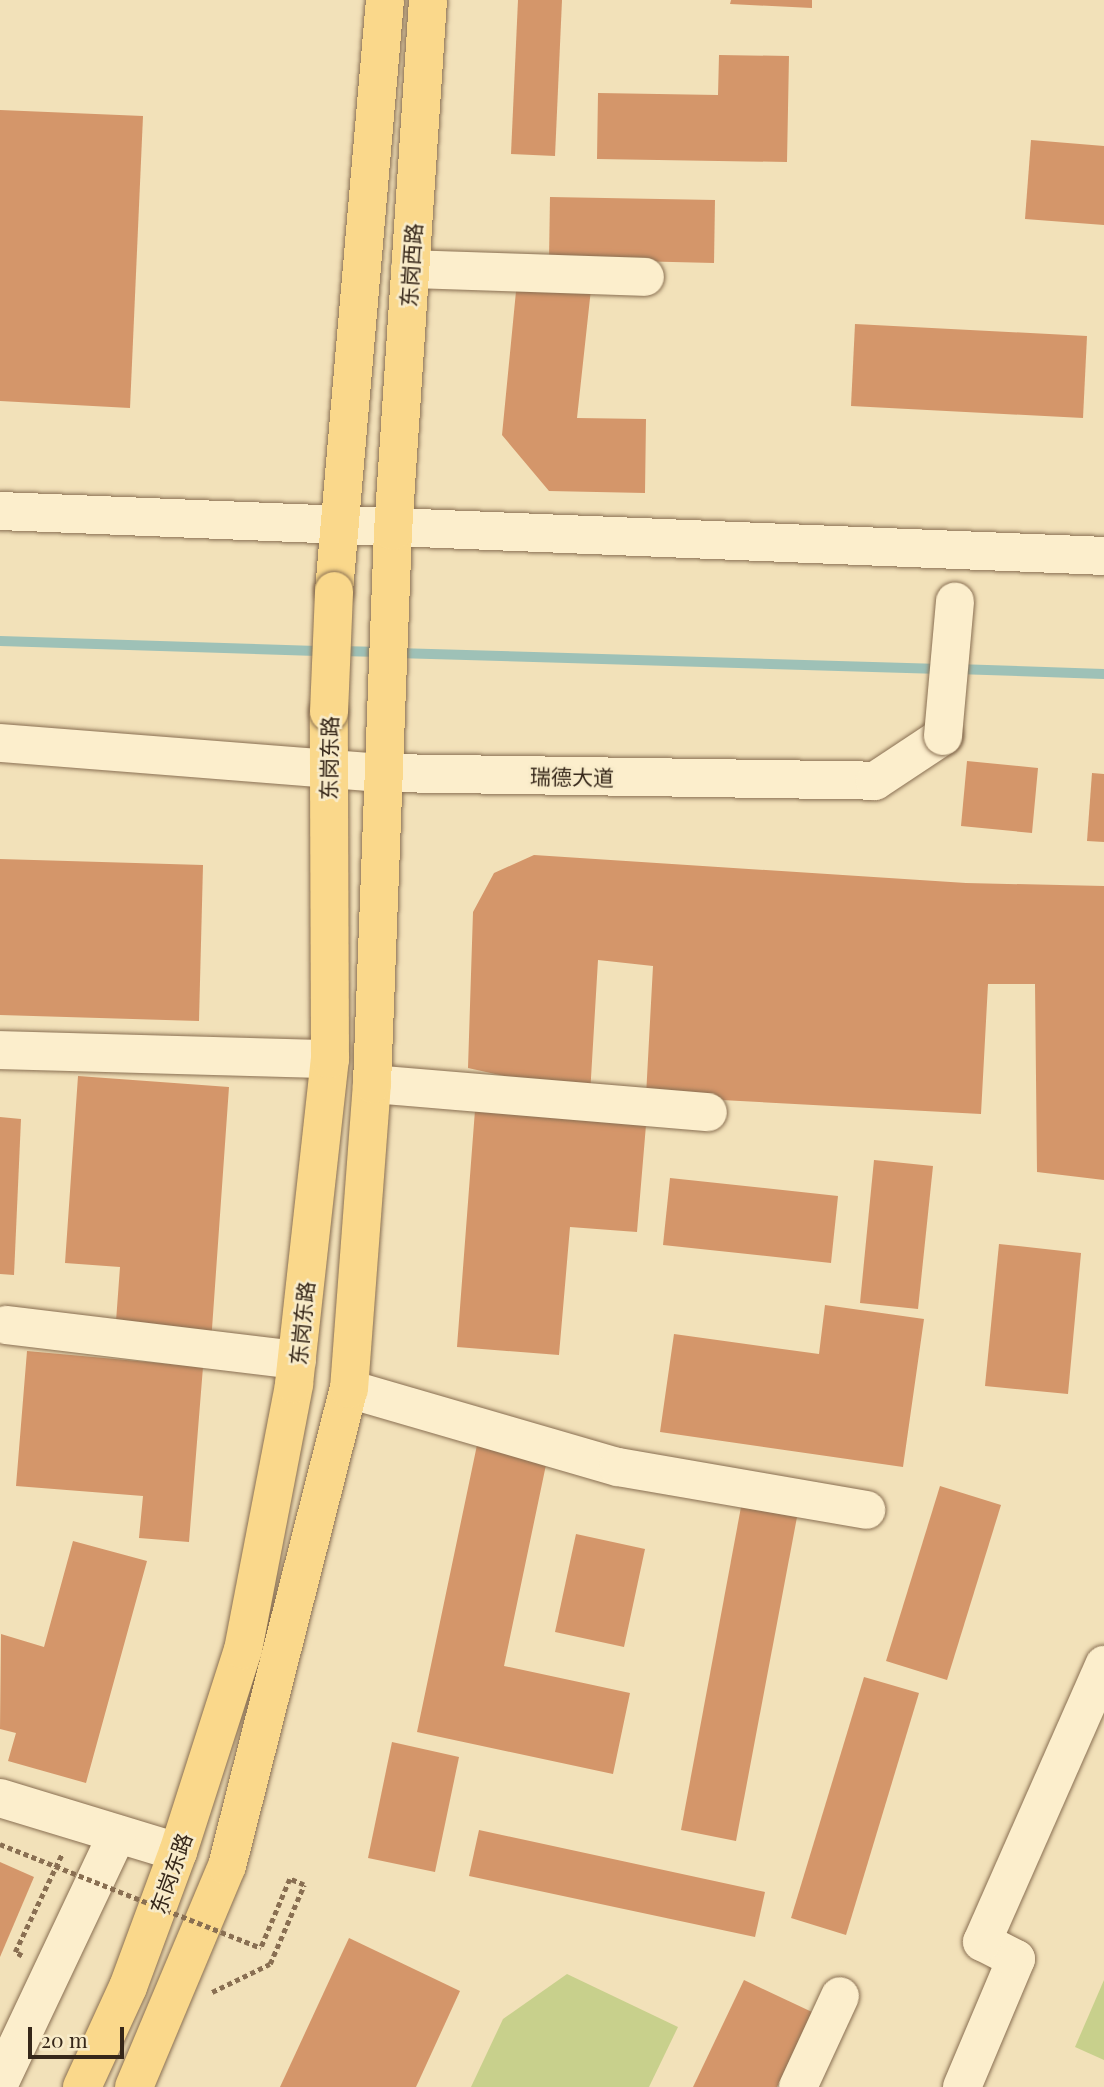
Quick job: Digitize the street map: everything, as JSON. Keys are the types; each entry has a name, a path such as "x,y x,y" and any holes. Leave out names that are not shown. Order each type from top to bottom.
{"main road":[{"path":"337,526 385,0"},
{"name":"东岗西路","path":"393,531 428,0"},
{"name":"东岗东路","path":"82,2087 178,1852 243,1650 297,1360 330,1059 326,765 337,526"},
{"path":"134,2087 167,2015 227,1866 349,1389 372,1084 386,773 393,531"}],"street":[{"path":"410,269 645,277"},
{"path":"0,511 337,526 393,531 1104,556"},
{"name":"瑞德大道","path":"0,743 326,765 386,773 874,781 943,736 955,602 952,549"},
{"path":"0,1050 330,1059"},
{"path":"372,1084 708,1112"},
{"path":"6,1325 297,1360"},
{"path":"349,1389 618,1467 866,1510"},
{"path":"962,2087 1016,1959 982,1942 1104,1665"},
{"path":"0,1798 178,1852"},
{"path":"0,2082 117,1834"},
{"path":"798,2087 840,1996"}],"path":[{"path":"15,1952 55,1871 75,1821"},
{"path":"0,1844 55,1871 261,1948 290,1879 304,1885 270,1964 167,2015"}],"green space":[{"path":"567,1974 678,2027 649,2087 471,2087 503,2019"},
{"path":"1104,1980 1104,2060 1075,2047"}],"building":[{"path":"518,0 562,0 555,156 511,154"},
{"path":"731,0 812,0 812,8 730,4"},
{"path":"719,55 789,56 787,162 597,159 598,93 718,95"},
{"path":"0,110 143,116 130,408 0,401"},
{"path":"1031,140 1104,146 1104,225 1025,219"},
{"path":"550,197 715,200 714,263 549,259"},
{"path":"517,281 591,289 577,418 646,419 645,493 549,491 502,435"},
{"path":"855,324 1087,336 1083,418 851,406"},
{"path":"967,761 1038,768 1032,833 961,826"},
{"path":"1092,773 1104,774 1104,842 1087,841"},
{"path":"534,855 966,883 1104,886 1104,1180 1037,1172 1035,984 988,984 981,1114 646,1096 653,966 598,960 590,1095 468,1068 473,912 494,873"},
{"path":"0,859 203,865 199,1021 0,1015"},
{"path":"78,1076 229,1087 211,1343 115,1335 120,1267 65,1263"},
{"path":"475,1110 646,1125 637,1232 570,1227 559,1355 457,1347"},
{"path":"0,1117 21,1119 14,1275 0,1274"},
{"path":"874,1160 933,1166 918,1309 860,1303"},
{"path":"670,1178 838,1196 831,1263 663,1245"},
{"path":"999,1244 1081,1253 1068,1394 985,1386"},
{"path":"825,1305 924,1319 903,1467 660,1432 674,1334 819,1354"},
{"path":"27,1351 203,1367 189,1542 139,1538 143,1496 16,1486"},
{"path":"477,1445 547,1460 504,1666 630,1693 613,1774 417,1732"},
{"path":"940,1486 1001,1505 947,1680 886,1661"},
{"path":"741,1507 797,1517 736,1841 681,1830"},
{"path":"576,1534 645,1549 624,1647 555,1632"},
{"path":"73,1541 147,1561 86,1783 8,1761 16,1733 0,1729 1,1634 44,1647"},
{"path":"864,1677 919,1693 846,1935 791,1918"},
{"path":"392,1742 459,1757 435,1872 368,1858"},
{"path":"479,1830 765,1892 755,1937 469,1876"},
{"path":"0,1862 34,1877 0,1957"},
{"path":"349,1938 460,1991 416,2087 280,2087"},
{"path":"744,1980 812,2012 777,2087 693,2087"}],"waterway":[{"path":"0,641 325,651"},
{"path":"340,651 381,652"},
{"path":"396,653 941,669"},
{"path":"956,669 1104,674"}]}
